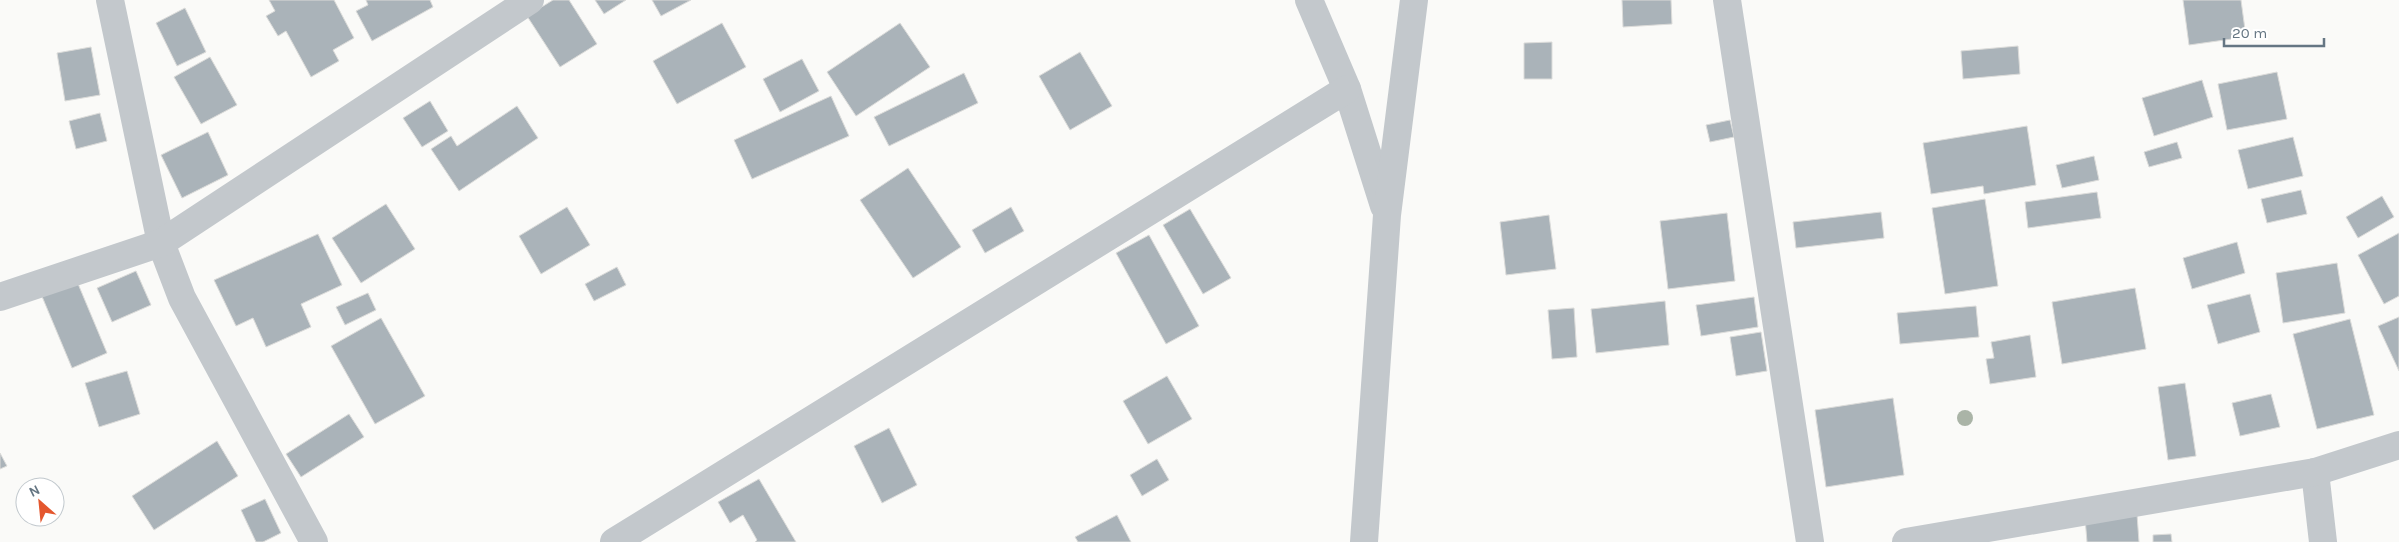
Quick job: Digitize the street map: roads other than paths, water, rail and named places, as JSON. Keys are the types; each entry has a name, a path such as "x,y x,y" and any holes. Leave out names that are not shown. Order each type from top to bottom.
{"street":[{"path":"110,0 161,243 182,298 314,542"},
{"path":"0,298 161,243 530,0"},
{"path":"1309,0 1347,89 1387,215"},
{"path":"1364,542 1387,215 1414,0"},
{"path":"1727,0 1810,542"},
{"path":"614,542 1347,89"},
{"path":"1906,542 2315,472 2399,445"},
{"path":"2315,472 2322,542"}]}
